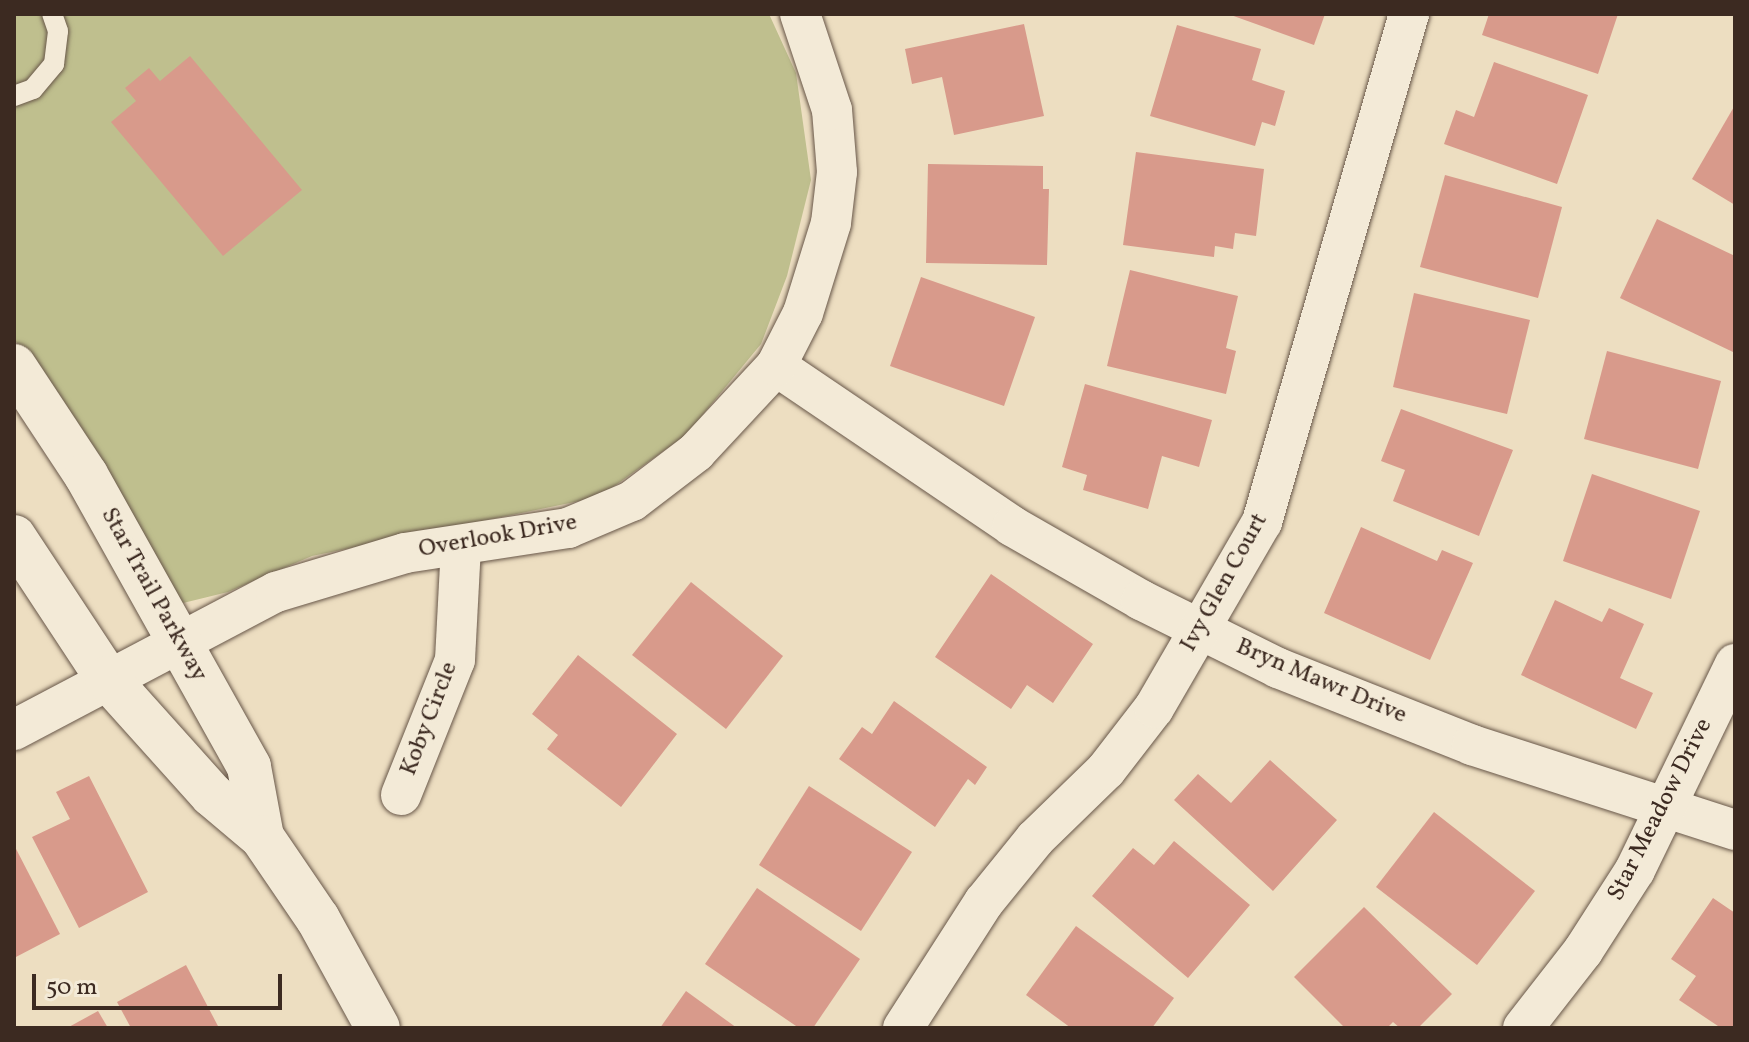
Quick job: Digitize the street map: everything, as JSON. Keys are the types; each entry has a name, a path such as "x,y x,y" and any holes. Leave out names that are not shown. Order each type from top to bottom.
{"street":[{"name":"Overlook Drive","path":"14,730 178,639 323,574 405,553 461,547 568,528 632,501 733,418 776,366 818,271 837,172 832,110 800,14"},
{"name":"Ivy Glen Court","path":"903,1028 984,902 1035,839 1106,770 1154,708 1262,522 1409,14"},
{"name":"Star Trail Parkway","path":"14,366 57,426 249,767 262,837"},
{"name":"Bryn Mawr Drive","path":"776,366 1012,526 1278,668 1472,745 1735,830"},
{"name":"Star Trail Parkway","path":"14,537 107,678 212,795 262,837 318,919 378,1028"},
{"name":"Koby Circle","path":"401,795 455,660 461,547"},
{"name":"Star Meadow Drive","path":"1523,1028 1583,951 1667,808 1735,664"}],"lane":[{"path":"14,96 33,89 54,64 58,40 52,14"}],"green space":[{"path":"14,14 769,14 796,73 811,180 787,276 761,344 686,435 599,497 312,556 228,592 179,604 81,432 14,339"}],"building":[{"path":"1228,14 1325,14 1314,45"},
{"path":"1489,14 1618,14 1598,74 1482,35"},
{"path":"1024,24 1044,116 954,135 942,77 912,84 905,49"},
{"path":"1177,25 1261,49 1252,80 1285,91 1275,126 1262,122 1255,146 1150,116"},
{"path":"190,56 302,190 223,256 111,122 136,101 125,88 149,68 160,81"},
{"path":"1494,62 1588,95 1557,184 1444,144 1456,110 1474,117"},
{"path":"1735,105 1735,205 1692,179"},
{"path":"1136,152 1264,169 1256,236 1235,233 1233,249 1215,246 1214,257 1123,245"},
{"path":"928,164 1043,166 1043,189 1049,189 1047,265 926,263"},
{"path":"1445,175 1562,207 1538,298 1420,267"},
{"path":"1657,219 1735,256 1733,352 1620,298"},
{"path":"1130,270 1238,296 1226,348 1236,351 1226,394 1107,366"},
{"path":"921,277 1035,317 1004,406 890,366"},
{"path":"1414,293 1530,320 1507,414 1393,387"},
{"path":"1607,351 1721,381 1698,469 1584,439"},
{"path":"1085,384 1212,420 1199,467 1162,456 1148,509 1083,490 1087,475 1062,467"},
{"path":"1401,409 1513,450 1479,536 1393,501 1405,470 1381,461"},
{"path":"1592,474 1700,511 1671,599 1563,561"},
{"path":"1361,527 1437,561 1442,550 1473,563 1430,660 1324,613"},
{"path":"991,574 1093,644 1053,703 1027,685 1011,709 935,657"},
{"path":"691,582 783,656 726,729 632,655"},
{"path":"1555,600 1602,622 1609,608 1644,624 1620,678 1653,693 1636,729 1521,675"},
{"path":"578,655 677,734 621,807 547,749 558,735 532,714"},
{"path":"894,701 987,767 975,785 968,779 935,827 839,759 862,727 872,734"},
{"path":"1270,760 1337,820 1273,891 1174,800 1198,774 1231,803"},
{"path":"89,776 148,892 79,928 32,837 70,819 56,792"},
{"path":"809,786 912,852 861,931 759,865"},
{"path":"1434,812 1535,891 1477,965 1376,887"},
{"path":"1174,841 1250,905 1188,978 1092,896 1133,848 1154,865"},
{"path":"14,845 60,934 14,958"},
{"path":"757,888 860,959 813,1028 799,1028 705,964"},
{"path":"1713,898 1735,913 1735,1028 1721,1028 1679,1000 1696,976 1671,959"},
{"path":"1364,907 1452,994 1418,1028 1400,1028 1393,1022 1387,1028 1345,1028 1294,977"},
{"path":"1076,926 1174,998 1152,1028 1071,1028 1026,995"},
{"path":"186,965 219,1028 131,1028 117,1002"},
{"path":"686,991 737,1028 660,1028"},
{"path":"98,1011 108,1028 67,1028"}]}
